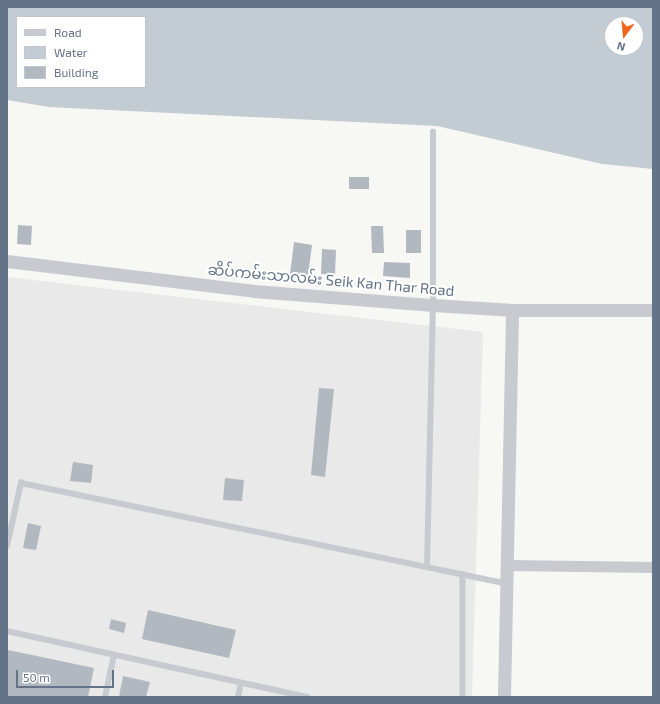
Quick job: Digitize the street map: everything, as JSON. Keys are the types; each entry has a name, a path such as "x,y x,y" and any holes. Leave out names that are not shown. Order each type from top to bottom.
{"street":[{"name":"ဆိပ်ကမ်းသာလမ်း Seik Kan Thar Road","path":"7,261 254,291 433,305 512,310 653,310"},
{"path":"504,697 512,310"},
{"path":"507,565 653,567"}],"lane":[{"path":"427,567 433,305 433,132"},
{"path":"7,546 21,483 506,583"},
{"path":"463,574 463,697"},
{"path":"7,631 308,697"},
{"path":"105,697 114,655"},
{"path":"238,697 241,682"}],"shaded area":[{"path":"7,277 483,332 472,697 7,697"}],"water":[{"path":"7,7 653,7 653,169 602,164 437,126 49,107 7,100"}],"building":[{"path":"349,177 369,177 369,189 349,189"},
{"path":"18,225 32,226 31,245 17,244"},
{"path":"371,226 383,226 384,253 372,253"},
{"path":"406,230 421,230 421,253 406,253"},
{"path":"294,242 312,245 308,276 290,274"},
{"path":"322,249 336,250 335,275 321,274"},
{"path":"384,262 410,263 410,278 383,276"},
{"path":"319,388 334,389 325,477 311,475"},
{"path":"73,462 93,465 91,483 70,481"},
{"path":"225,478 244,480 242,501 223,500"},
{"path":"28,523 41,526 36,550 23,548"},
{"path":"148,610 236,630 229,658 142,639"},
{"path":"111,619 126,623 124,633 109,629"},
{"path":"8,650 94,668 88,697 7,697"},
{"path":"123,676 150,682 146,697 119,697"}]}
